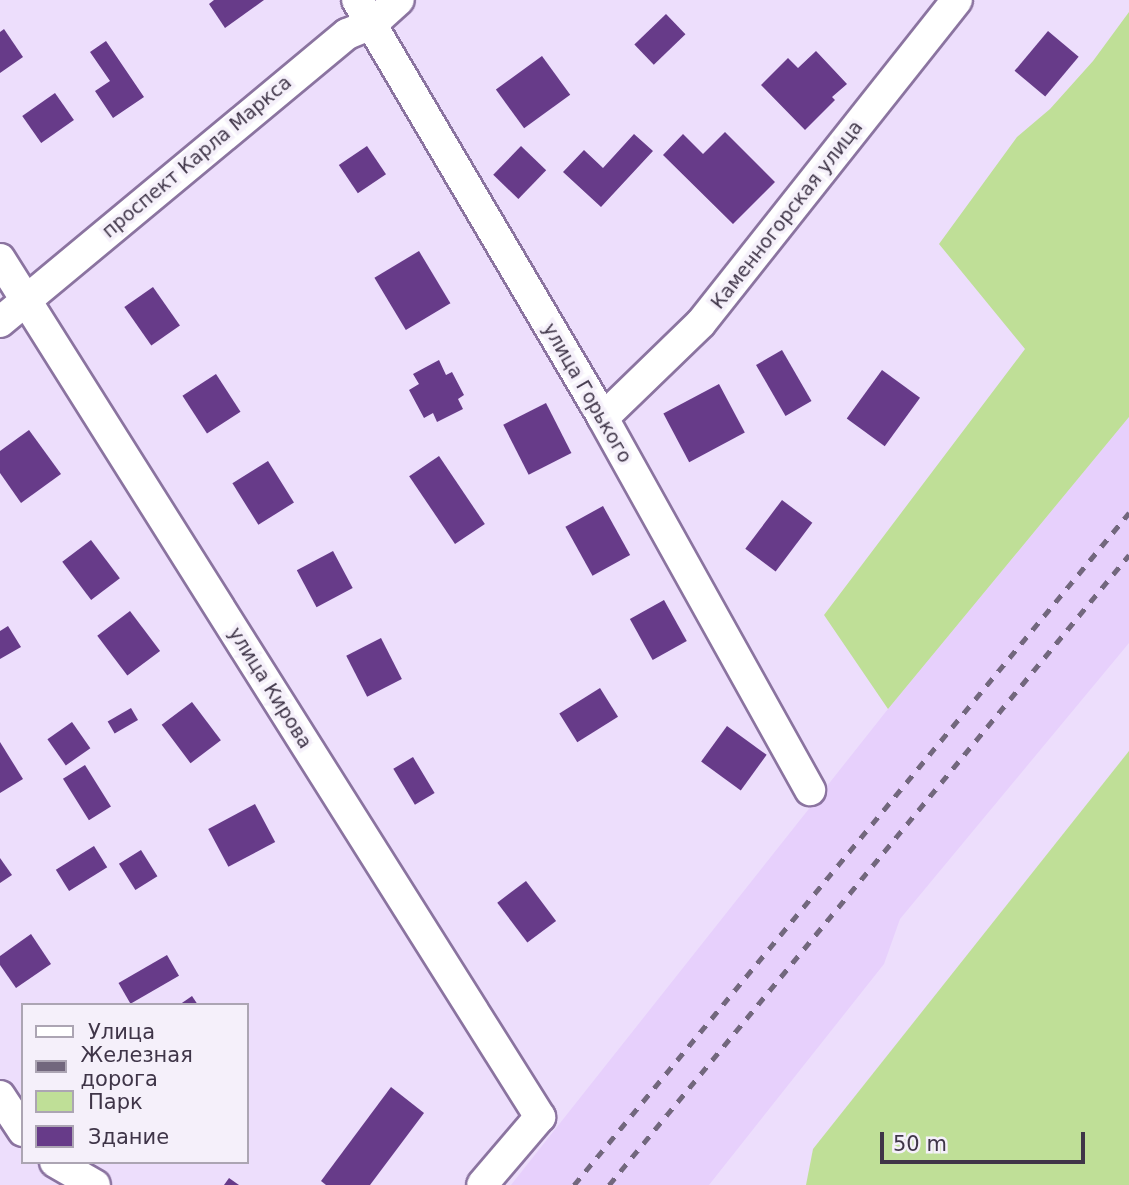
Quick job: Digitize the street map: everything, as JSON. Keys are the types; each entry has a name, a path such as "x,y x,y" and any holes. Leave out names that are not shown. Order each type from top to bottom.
{"street":[{"name":"проспект Карла Маркса","path":"0,322 347,34 364,12 399,0"},
{"name":"Каменногорская улица","path":"603,418 701,323 957,0"},
{"name":"улица Горького","path":"364,12 603,418 810,790"},
{"name":"улица Кирова","path":"0,259 540,1117 482,1185"},
{"path":"0,1096 21,1128"},
{"path":"58,1164 95,1185"}],"shaded area":[{"path":"1129,417 1129,643 900,919 884,964 709,1185 511,1185 888,709"}],"green space":[{"path":"1129,12 1129,417 888,709 824,615 1025,349 939,244 1017,137 1050,109 1093,61"},
{"path":"1129,751 1129,1185 806,1185 813,1149"}],"building":[{"path":"214,0 264,0 225,28 209,4"},
{"path":"666,14 685,34 654,65 634,45"},
{"path":"4,29 23,57 0,73 0,32"},
{"path":"1048,31 1079,57 1045,97 1015,71"},
{"path":"106,41 144,97 113,118 95,91 110,81 90,52"},
{"path":"816,51 847,84 832,97 835,100 805,130 761,85 788,58 798,68"},
{"path":"542,56 570,95 524,128 496,90"},
{"path":"55,93 74,120 41,143 22,116"},
{"path":"725,132 775,182 733,224 663,155 683,134 703,154"},
{"path":"634,134 653,151 601,207 563,172 584,150 603,168"},
{"path":"367,146 386,174 358,193 339,165"},
{"path":"521,146 546,170 518,199 493,175"},
{"path":"419,251 450,303 406,330 374,278"},
{"path":"153,287 180,326 151,346 124,307"},
{"path":"782,350 812,401 786,416 756,365"},
{"path":"439,360 446,375 452,372 464,395 458,399 463,409 437,422 433,413 424,418 409,390 419,384 413,374"},
{"path":"882,370 920,398 885,446 847,419"},
{"path":"216,374 241,412 207,434 182,396"},
{"path":"719,384 745,433 689,462 663,414"},
{"path":"546,403 571,453 529,475 503,425"},
{"path":"29,430 61,474 21,503 0,473 0,451"},
{"path":"439,456 485,524 455,544 409,476"},
{"path":"268,461 294,503 258,525 232,483"},
{"path":"782,500 812,523 776,572 745,549"},
{"path":"603,506 630,555 593,576 565,527"},
{"path":"91,540 120,578 91,600 62,562"},
{"path":"333,551 353,588 317,607 297,570"},
{"path":"664,600 687,641 653,660 630,619"},
{"path":"130,611 160,651 127,676 97,636"},
{"path":"8,626 21,647 0,659 0,631"},
{"path":"381,638 402,679 367,697 346,656"},
{"path":"600,688 618,717 577,742 559,713"},
{"path":"192,702 221,740 191,763 162,725"},
{"path":"131,708 138,720 115,734 108,722"},
{"path":"72,722 90,748 66,765 47,739"},
{"path":"727,726 767,755 741,790 701,762"},
{"path":"0,742 23,779 0,793"},
{"path":"413,757 435,793 415,805 393,769"},
{"path":"85,765 111,807 89,820 63,779"},
{"path":"255,804 275,842 228,867 208,829"},
{"path":"94,846 107,867 69,891 56,870"},
{"path":"141,850 157,876 135,890 119,864"},
{"path":"0,858 12,875 0,883"},
{"path":"526,881 556,921 527,943 497,903"},
{"path":"31,934 51,964 16,988 0,965 0,956"},
{"path":"167,955 179,976 130,1003 119,983"},
{"path":"192,996 197,1003 182,1003"},
{"path":"391,1087 424,1113 370,1185 326,1185 321,1181"},
{"path":"229,1178 239,1185 224,1185"}],"railway":[{"path":"574,1185 1129,513"},
{"path":"609,1185 1129,555"}]}
